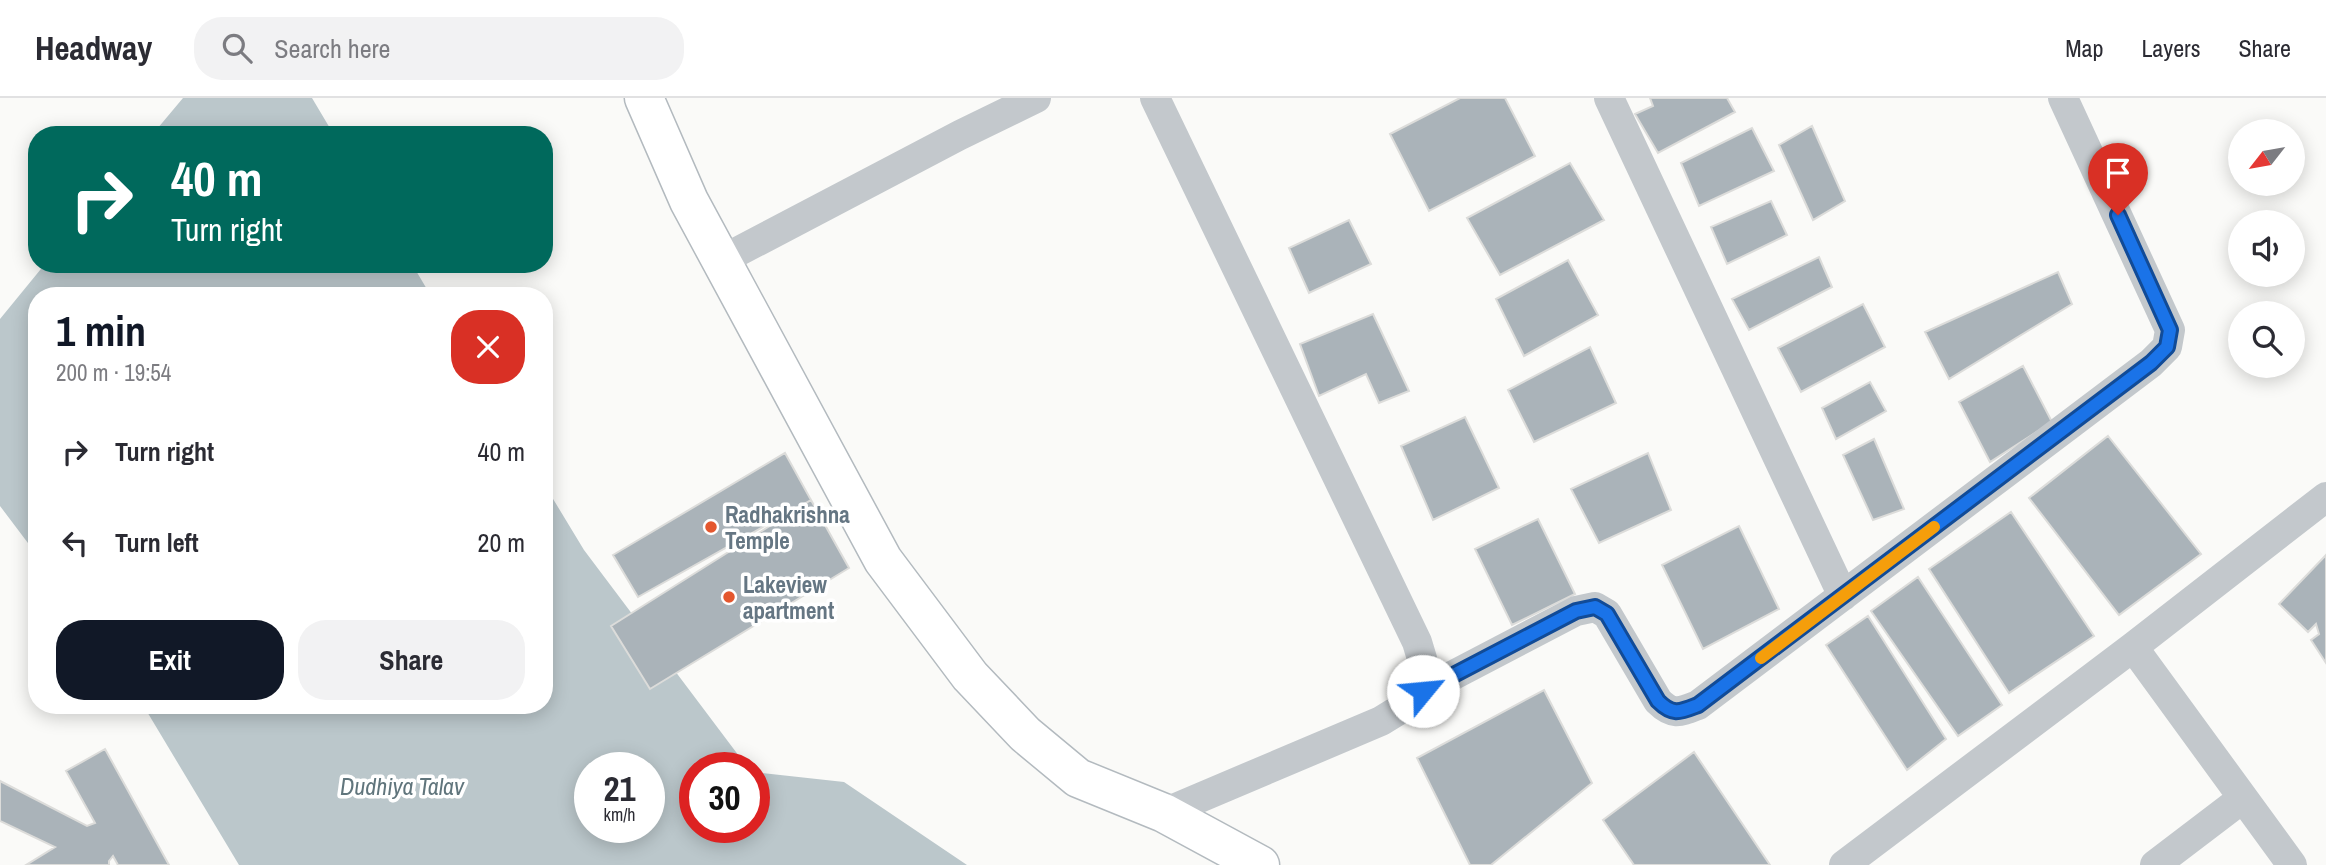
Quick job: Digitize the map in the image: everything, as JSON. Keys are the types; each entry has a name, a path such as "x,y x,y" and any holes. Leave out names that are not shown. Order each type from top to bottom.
{"main road":[{"path":"643,98 689,201 720,261 883,560 970,676 1025,733 1078,778 1164,813 1260,865"}],"street":[{"path":"720,261 960,135 1037,98"},
{"path":"1155,98 1417,642 1426,672 1423,691"},
{"path":"1609,98 1843,596"},
{"path":"1164,813 1381,721 1408,705 1423,691 1576,611 1595,607 1607,614 1658,701 1667,710 1679,712 1698,705 2151,363 2167,347 2170,330 2063,98"},
{"path":"1844,865 2133,647 2326,497"},
{"path":"2133,647 2292,865"},
{"path":"2155,865 2243,798"}],"water":[{"path":"183,98 312,98 329,126 160,126"},
{"path":"38,273 417,273 426,287 28,287 28,543 0,506 0,319"},
{"name":"Dudhiya Talav","path":"553,499 584,550 736,752 679,752 679,843 770,843 770,774 844,782 967,865 239,865 148,714 553,714"}],"building":[{"path":"1460,98 1505,98 1535,156 1429,211 1390,134"},
{"path":"1650,98 1727,98 1735,112 1658,153 1635,114 1653,106"},
{"path":"1812,126 1845,201 1813,220 1779,145"},
{"path":"1752,128 1774,171 1699,206 1681,163"},
{"path":"1570,163 1604,220 1500,275 1467,218"},
{"path":"1771,201 1787,235 1727,264 1711,227"},
{"path":"1349,220 1371,264 1309,293 1289,248"},
{"path":"1819,257 1832,287 1749,330 1732,299"},
{"path":"1568,260 1598,315 1524,356 1496,299"},
{"path":"2058,272 2072,304 1949,379 1925,332"},
{"path":"1863,304 1885,347 1801,392 1778,348"},
{"path":"1373,314 1409,391 1379,403 1366,374 1319,396 1300,344"},
{"path":"1590,347 1616,403 1534,442 1508,390"},
{"path":"2023,366 2052,422 1990,462 1959,402"},
{"path":"1870,382 1886,411 1836,439 1822,408"},
{"path":"1465,417 1499,488 1433,520 1401,446"},
{"path":"2108,436 2201,554 2119,615 2029,498"},
{"path":"1874,439 1904,509 1873,520 1843,455"},
{"name":"Radhakrishna Temple","path":"785,453 811,500 638,597 613,555"},
{"path":"1648,453 1671,510 1599,543 1571,489"},
{"name":"Lakeview apartment","path":"811,500 849,568 650,689 611,626"},
{"path":"2011,512 2094,636 2009,693 1929,569"},
{"path":"1538,519 1575,594 1512,625 1475,549"},
{"path":"1739,526 1779,609 1703,649 1662,565"},
{"path":"2326,555 2326,663 2311,640 2319,634 2316,624 2308,632 2279,604"},
{"path":"1918,577 2002,705 1958,736 1871,611"},
{"path":"1868,616 1946,739 1907,770 1826,645"},
{"path":"1544,690 1592,783 1491,865 1470,865 1417,758"},
{"path":"105,749 169,865 118,865 113,856 109,865 26,865 55,847 0,821 0,781 87,826 95,823 66,771"},
{"path":"1694,752 1770,865 1634,865 1603,820"}],"slow traffic":[{"path":"1761,658 1934,527"}],"place":[{"name":"Radhakrishna Temple","path":"711,527"},
{"name":"Lakeview apartment","path":"729,597"}],"route":[{"path":"1423,691 1576,611 1595,607 1607,614 1658,701 1667,710 1679,712 1698,705 2151,363 2167,347 2170,330 2118,215"}]}
